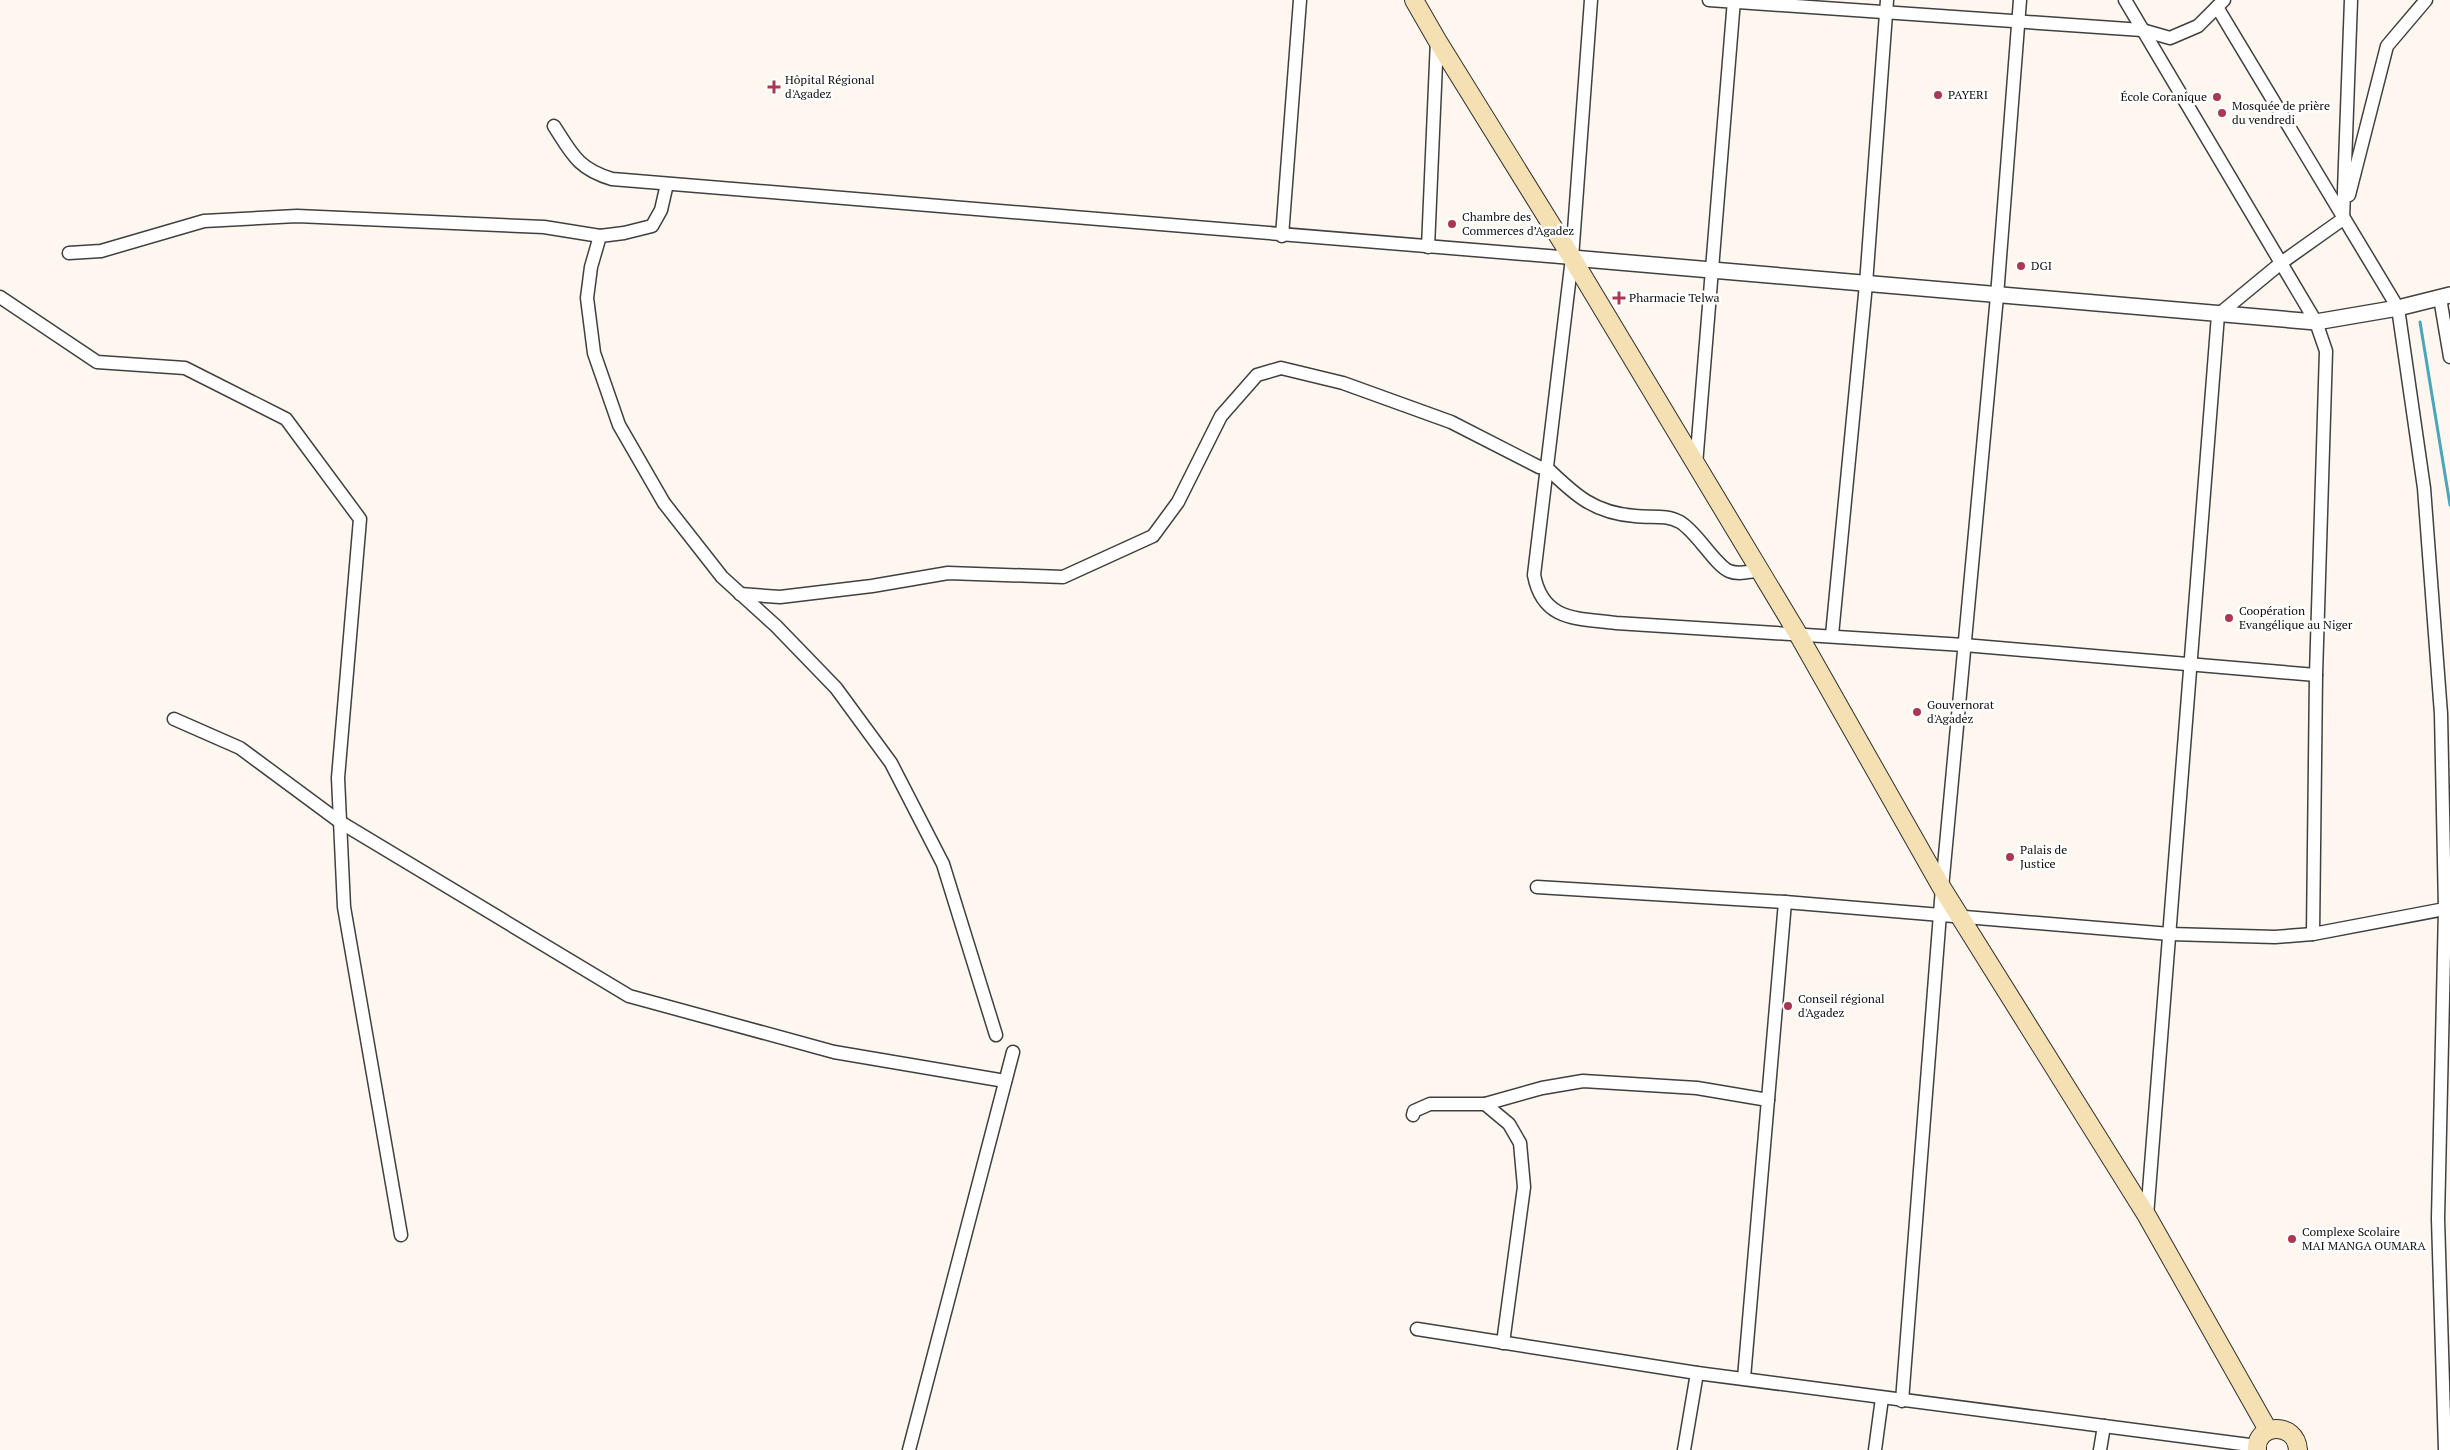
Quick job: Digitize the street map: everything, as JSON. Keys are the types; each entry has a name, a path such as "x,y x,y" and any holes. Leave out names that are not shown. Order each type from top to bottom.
{"main road":[{"path":"1414,0 1798,634 1942,888 1950,915 2147,1216 2268,1430"},
{"path":"2257,1448 2259,1439 2268,1430 2277,1428 2286,1430 2293,1436 2298,1450"}],"street":[{"path":"1282,236 1300,0"},
{"path":"1591,0 1572,258 1534,576 1536,587 1546,605 1562,615 1616,623 1832,635 2316,675"},
{"path":"1709,0 1887,6 2018,21 2142,30 2170,38 2198,26 2221,3 2344,219 2398,308 2424,488 2441,714 2447,908 2438,1219 2445,1450"},
{"path":"1942,888 1998,296 2020,0"},
{"path":"2126,0 2316,322 2326,351 2316,675 2312,934"},
{"path":"2344,219 2351,0"},
{"path":"2147,1216 2218,315 2281,263 2344,219 2387,46 2426,0"},
{"path":"1696,466 1734,1"},
{"path":"1832,635 1866,284 1887,6"},
{"path":"1428,247 1437,40"},
{"path":"554,126 576,160 593,174 612,179 667,184 1282,236 1572,258 2316,322 2398,308 2445,296 2450,357"},
{"path":"69,253 101,251 204,221 297,216 544,226 600,236 624,233 652,226 662,210 667,184"},
{"path":"600,236 591,267 587,298 594,353 619,425 664,503 722,577 836,688 891,762 942,864 996,1035"},
{"path":"0,297 97,362 185,368 286,419 360,519 338,778 344,907 401,1235"},
{"path":"740,594 780,597 872,586 948,573 1063,577 1153,536 1178,502 1221,416 1257,375 1281,368 1344,383 1450,422 1539,467 1547,468 1587,503 1604,511 1635,516 1665,517 1679,521 1687,527 1728,571 1741,573 1759,570"},
{"path":"174,719 240,748 340,822 628,996 834,1052 1006,1081"},
{"path":"1537,888 1785,902 2170,934 2276,937 2312,934 2447,908"},
{"path":"1744,1378 1785,902"},
{"path":"1902,1401 1950,915"},
{"path":"909,1450 1013,1052"},
{"path":"1413,1115 1414,1111 1430,1104 1485,1104 1542,1088 1583,1081 1697,1088 1768,1100"},
{"path":"1485,1104 1509,1124 1520,1143 1524,1187 1503,1343"},
{"path":"1417,1329 1697,1373 2257,1448"},
{"path":"1684,1450 1697,1373"},
{"path":"1875,1450 1882,1398"},
{"path":"2100,1450 2104,1426"}],"waterway":[{"path":"2420,322 2450,505"}],"place":[{"name":"Hôpital Régional d'Agadez","path":"774,87"},
{"name":"PAYERI","path":"1938,95"},
{"name":"École Coranique","path":"2217,97"},
{"name":"Mosquée de prière du vendredi","path":"2222,113"},
{"name":"Chambre des Commerces d’Agadez","path":"1452,224"},
{"name":"DGI","path":"2021,266"},
{"name":"Pharmacie Telwa","path":"1619,298"},
{"name":"Coopération Evangélique au Niger","path":"2229,618"},
{"name":"Gouvernorat d'Agadez","path":"1917,712"},
{"name":"Palais de Justice","path":"2010,857"},
{"name":"Conseil régional d'Agadez","path":"1788,1006"},
{"name":"Complexe Scolaire MAI MANGA OUMARA","path":"2292,1239"}]}
